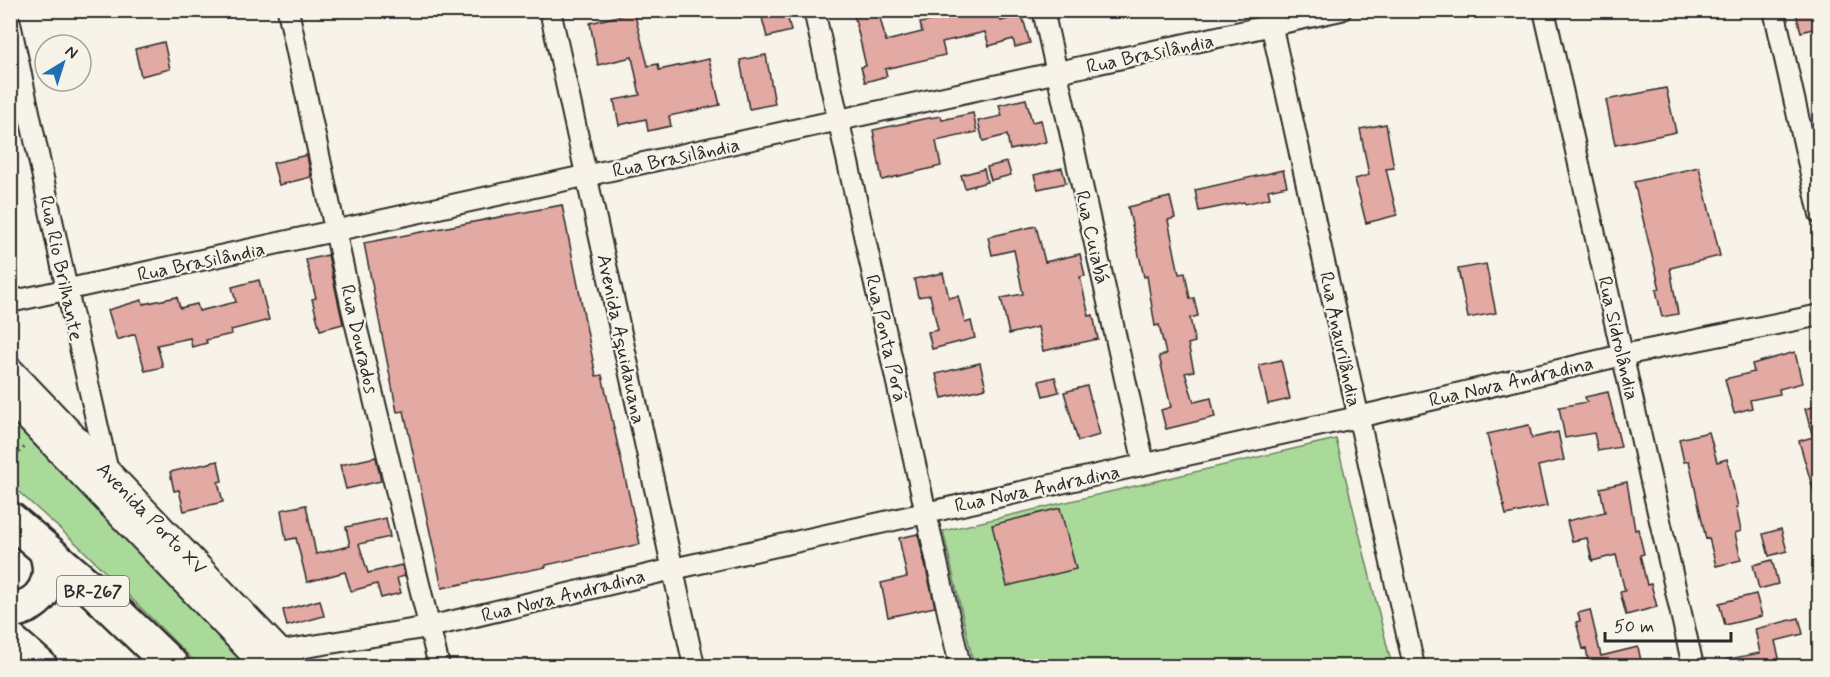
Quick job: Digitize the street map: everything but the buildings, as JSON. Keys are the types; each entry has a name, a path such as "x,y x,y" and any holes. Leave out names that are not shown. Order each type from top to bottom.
{"highway":[{"name":"BR-267","path":"10,519 94,592 172,666"},
{"path":"10,611 26,608 38,600 46,588 50,575 50,561 45,549"},
{"path":"10,640 39,666"},
{"path":"150,666 158,666"}],"street":[{"name":"Rua Dourados","path":"288,10 358,332 439,666"},
{"name":"Avenida Aquidauana","path":"550,10 694,666"},
{"name":"Rua Ponta Porã","path":"814,10 960,666"},
{"name":"Rua Cuiabá","path":"1043,10 1144,464"},
{"name":"Rua Brasilândia","path":"10,302 1057,73 1270,18 1341,10"},
{"name":"Rua Sidrolândia","path":"1544,10 1693,666"},
{"path":"1774,10 1820,214"},
{"name":"Rua Anaurilândia","path":"1270,18 1414,666"},
{"name":"Rua Rio Brilhante","path":"10,23 117,513"},
{"name":"Rua Nova Andradina","path":"273,660 429,627 673,568 1358,417 1623,355 1820,315"},
{"name":"Avenida Porto XV","path":"10,369 108,472 273,660"},
{"name":"Avenida Porto XV","path":"10,400 117,513 273,660"}],"green space":[{"path":"11,418 253,666 199,666 80,547 11,485"},
{"path":"1336,439 1392,666 974,666 943,531"}]}
